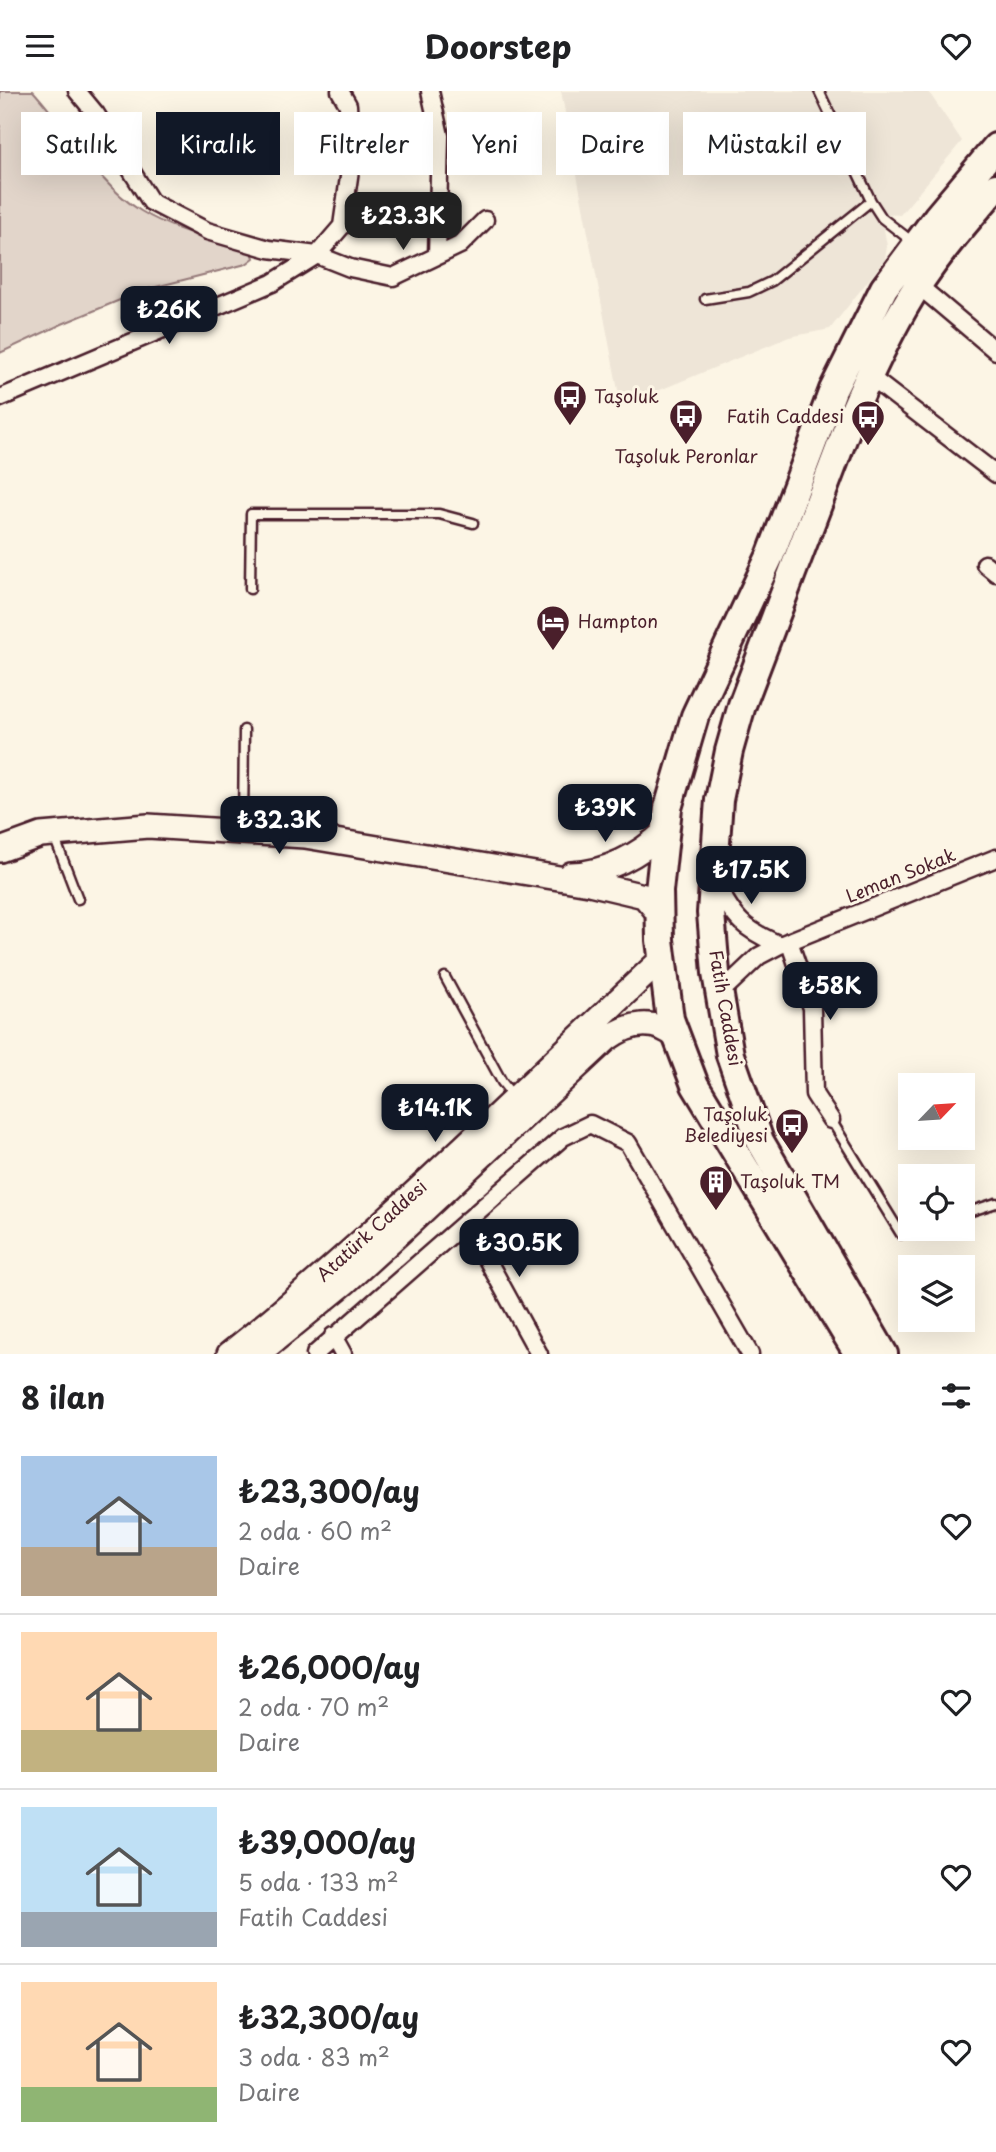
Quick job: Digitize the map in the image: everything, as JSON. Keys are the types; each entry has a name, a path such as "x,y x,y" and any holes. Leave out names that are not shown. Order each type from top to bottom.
{"main road":[{"path":"858,1354 695,1084 679,1045 670,1019 662,959 661,860 668,809 695,716 771,554 832,390 884,288 937,217 996,147"},
{"name":"Fatih Caddesi","path":"884,1354 760,1141 730,1055 711,913 719,800 729,751 747,692 869,376 905,306 953,237 996,187"},
{"path":"695,716 715,726 726,736 729,751"},
{"path":"0,850 41,835 148,826 305,836 553,875 644,896 660,915"},
{"path":"553,875 601,870 642,851 665,831"},
{"name":"Atatürk Caddesi","path":"229,1354 342,1260 662,959"},
{"name":"Atatürk Caddesi","path":"258,1354 346,1282 607,1038 618,1031 649,1023 666,1028 679,1045"},
{"path":"679,1045 695,1067 706,1070 716,1068 730,1055"}],"street":[{"path":"77,91 96,114 151,202 207,230 269,249 317,255 350,268 393,277 460,246 485,220"},
{"path":"0,398 272,283 317,255 342,226 351,163 348,104 340,91"},
{"path":"430,91 440,136 437,256"},
{"path":"919,286 996,351"},
{"path":"869,376 996,474"},
{"name":"Leman Sokak","path":"720,993 759,956 785,943 996,858"},
{"path":"712,878 729,909 741,923 753,933 785,943 812,1008 814,1094 831,1119"},
{"path":"315,1354 563,1137 590,1124 628,1143 750,1354"},
{"path":"466,1221 539,1354"},
{"path":"333,1336 343,1354"}],"lane":[{"path":"819,91 871,201 882,218 917,245"},
{"path":"705,299 749,292 772,281 871,201"},
{"path":"250,589 251,514 439,514 473,523"},
{"path":"243,832 244,730"},
{"path":"53,834 78,899"},
{"path":"445,977 502,1082 514,1098"},
{"path":"831,1119 898,1229"},
{"path":"975,1210 996,1203"}],"shaded area":[{"path":"0,91 33,91 51,112 21,112 21,175 100,175 125,199 154,218 181,230 252,252 254,258 246,264 144,290 0,353"},
{"path":"561,91 928,91 962,141 900,215 889,214 882,218 887,246 885,259 830,329 789,337 621,406 577,175 669,175 669,112 565,112"}],"place":[{"name":"Taşoluk","path":"570,427"},
{"name":"Taşoluk Peronlar","path":"686,446"},
{"name":"Fatih Caddesi","path":"868,447"},
{"name":"Hampton","path":"553,652"},
{"name":"Taşoluk Belediyesi","path":"792,1155"},
{"name":"Taşoluk TM","path":"716,1212"}]}
